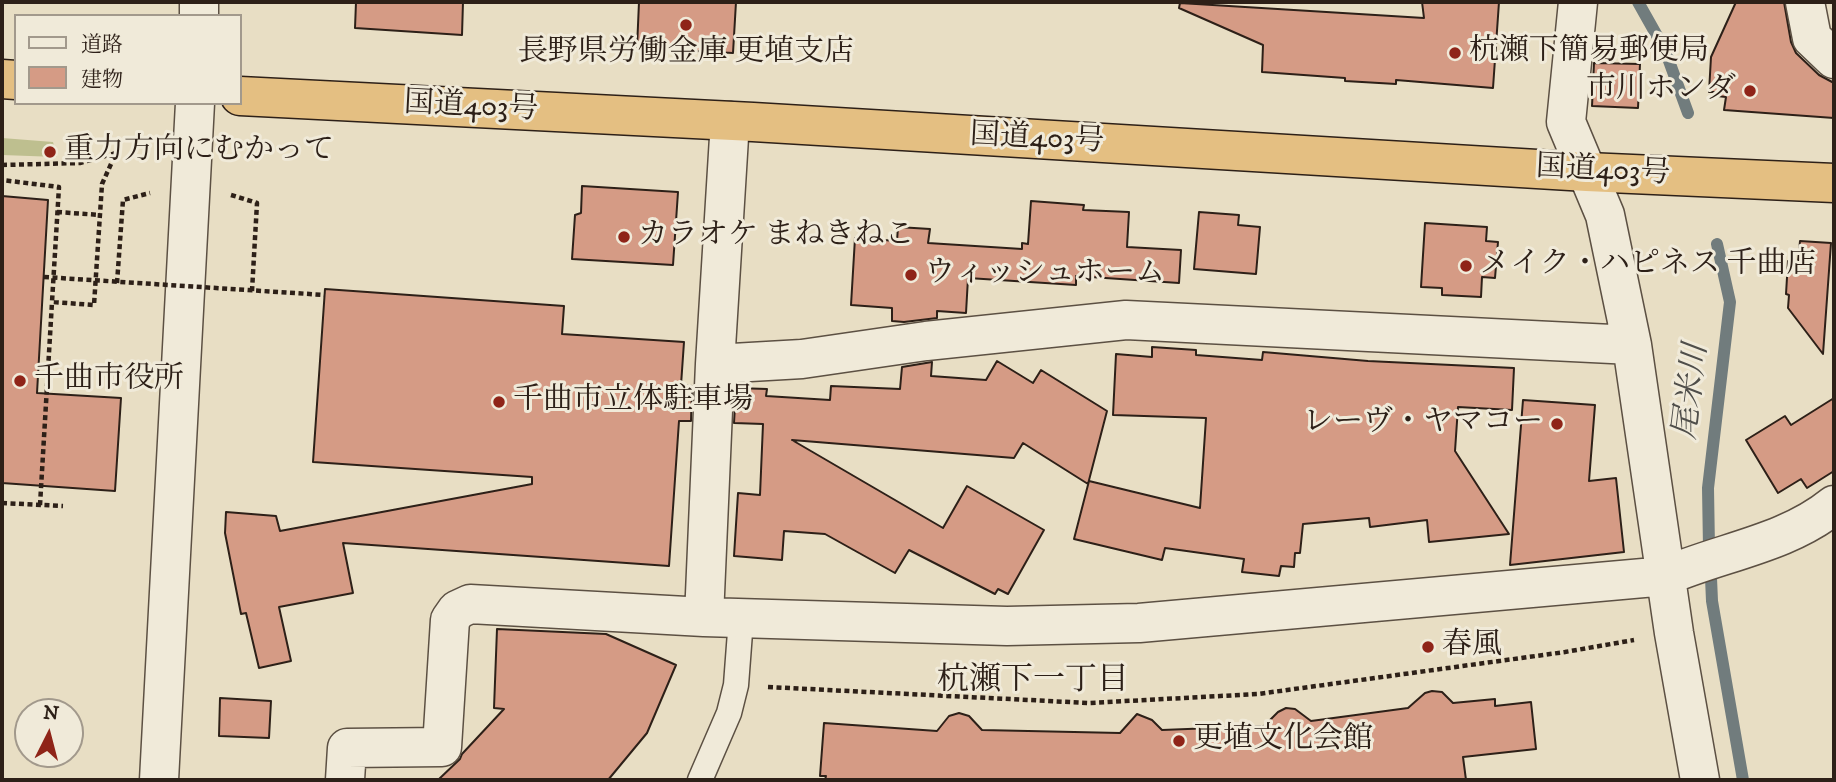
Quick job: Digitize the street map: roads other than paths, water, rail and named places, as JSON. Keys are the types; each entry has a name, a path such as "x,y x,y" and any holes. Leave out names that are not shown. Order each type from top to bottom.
{"highway":[{"name":"国道403号","path":"242,96 730,121 1587,173 1834,183"}],"street":[{"path":"1577,2 1566,121 1605,215 1632,345 1700,780"},
{"path":"1805,2 1812,38 1834,59"},
{"path":"159,780 195,105"},
{"path":"722,618 715,364 730,121"},
{"path":"715,364 803,359 926,341 1126,320 1632,345"},
{"path":"345,780 347,748 442,747 450,620 457,610 470,604 722,618 1007,626 1139,623 1666,576 1751,548 1818,519 1834,505"}],"lane":[{"path":"699,780 729,713 736,685 722,618"}],"waterway":[{"path":"1638,2 1665,50 1688,113"},
{"name":"尾米川","path":"1709,548 1708,488 1730,302 1717,244"},
{"name":"尾米川","path":"1711,578 1712,601 1743,780"}],"place":[{"name":"長野県労働金庫 更埴支店","path":"686,25"},
{"name":"杭瀬下簡易郵便局","path":"1455,53"},
{"name":"市川ホンダ","path":"1750,91"},
{"name":"重力方向にむかって","path":"50,152"},
{"name":"カラオケ まねきねこ","path":"624,237"},
{"name":"メイク・ハピネス 千曲店","path":"1466,266"},
{"name":"ウィッシュホーム","path":"911,275"},
{"name":"千曲市役所","path":"20,381"},
{"name":"千曲市立体駐車場","path":"499,402"},
{"name":"レーヴ・ヤマコー","path":"1557,424"},
{"name":"春風","path":"1428,647"},
{"name":"更埴文化会館","path":"1179,741"}],"district":[{"name":"杭瀬下一丁目","path":"1033,682"}]}
